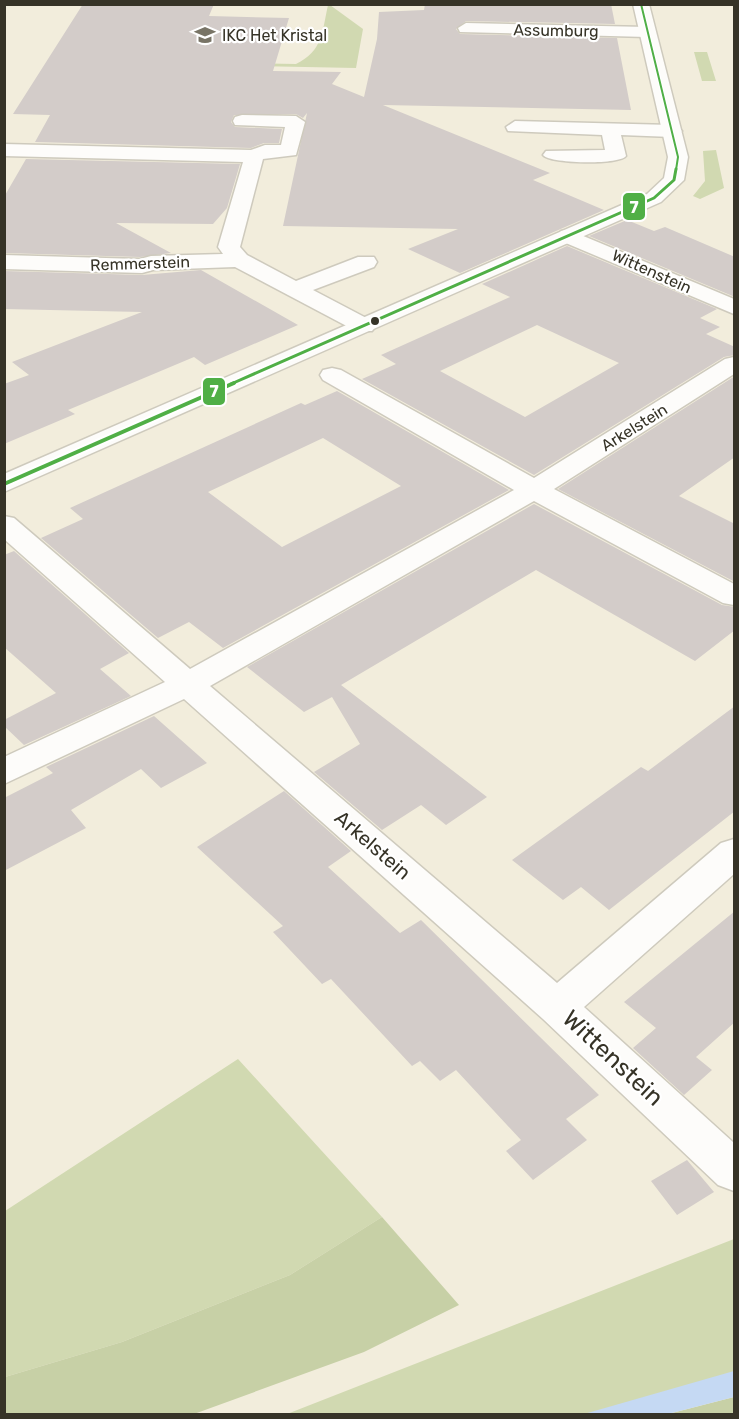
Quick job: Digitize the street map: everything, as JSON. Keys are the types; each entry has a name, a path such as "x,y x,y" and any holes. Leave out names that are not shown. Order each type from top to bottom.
{"street":[{"path":"4,484 654,198 674,180 679,165 641,4"},
{"name":"Assumburg","path":"466,28 647,32"},
{"path":"4,150 254,156 265,151 289,151 296,122 242,121"},
{"path":"515,128 672,131"},
{"path":"553,155 616,156 610,130"},
{"path":"254,156 229,248 239,260 364,326"},
{"name":"Wittenstein","path":"569,236 735,307"},
{"name":"Remmerstein","path":"4,262 141,266 151,263 239,260"},
{"path":"296,289 366,262"},
{"name":"Arkelstein","path":"4,772 189,684 534,490 735,364"},
{"path":"332,375 534,490 735,596"},
{"name":"Arkelstein","path":"4,524 557,1007"},
{"name":"Wittenstein","path":"735,853 557,1007 735,1171"}],"green space":[{"path":"328,5 363,29 356,68 196,65 197,62 296,64 312,53 320,40"},
{"path":"694,52 707,52 716,81 702,81"},
{"path":"716,150 724,188 700,199 693,196 705,181 703,151"},
{"path":"238,1059 382,1217 290,1275 122,1342 5,1377 5,1211"},
{"path":"382,1217 459,1305 364,1352 194,1414 5,1414 5,1377 122,1342 290,1275"},
{"path":"734,1239 734,1380 611,1414 287,1414"},
{"path":"734,1397 734,1414 668,1414"}],"water":[{"path":"734,1371 734,1397 668,1414 584,1414"}],"building":[{"path":"83,4 214,4 209,16 289,18 273,71 341,72 332,84 364,97 377,39 379,12 424,10 425,4 611,4 615,24 466,21 456,29 460,34 617,38 631,110 383,105 550,173 533,180 604,210 460,273 408,249 458,229 283,226 307,113 303,118 296,114 234,115 231,122 235,127 282,129 279,143 264,143 251,148 35,142 50,115 13,114"},
{"path":"26,159 240,164 227,208 213,224 116,223 171,253 140,257 4,253 4,197"},
{"path":"627,220 654,231 665,227 735,257 735,297 589,236"},
{"path":"567,246 717,309 700,318 720,327 706,334 735,347 735,355 724,357 534,475 362,379 396,364 381,355 510,297 482,284","holes":["537,325 619,363 525,417 440,371"]},
{"path":"201,270 298,325 205,365 194,357 68,410 75,414 4,444 4,384 29,375 12,362 142,312 4,309 4,271 142,275"},
{"path":"735,376 735,457 679,496 735,524 735,582 558,489"},
{"path":"337,391 509,490 223,648 189,622 158,638 41,538 83,519 70,508 301,403 305,405","holes":["323,438 401,486 282,547 208,492"]},
{"path":"534,504 722,605 735,607 735,630 695,661 536,570 341,685 487,797 446,825 421,805 382,830 314,772 360,744 332,697 304,712 247,667"},
{"path":"14,551 129,653 100,669 131,696 24,745 4,726 4,720 56,693 4,647 4,555"},
{"path":"735,706 735,811 609,910 581,887 563,900 512,860 641,767 648,771"},
{"path":"154,716 207,763 161,788 141,769 71,810 86,828 4,871 4,798 53,773 46,767"},
{"path":"284,791 351,851 328,867 400,933 421,920 599,1095 566,1119 587,1140 533,1180 506,1151 521,1140 456,1070 440,1081 420,1061 412,1066 331,979 322,984 273,932 283,926 197,847"},
{"path":"735,911 735,1022 696,1057 712,1070 684,1095 633,1048 656,1028 624,1002"},
{"path":"687,1160 714,1192 677,1215 651,1181"}],"transit line":[{"name":"7","path":"4,484 654,198 674,180 678,157 641,4"}],"place":[{"name":"IKC Het Kristal","path":"205,35"}]}
